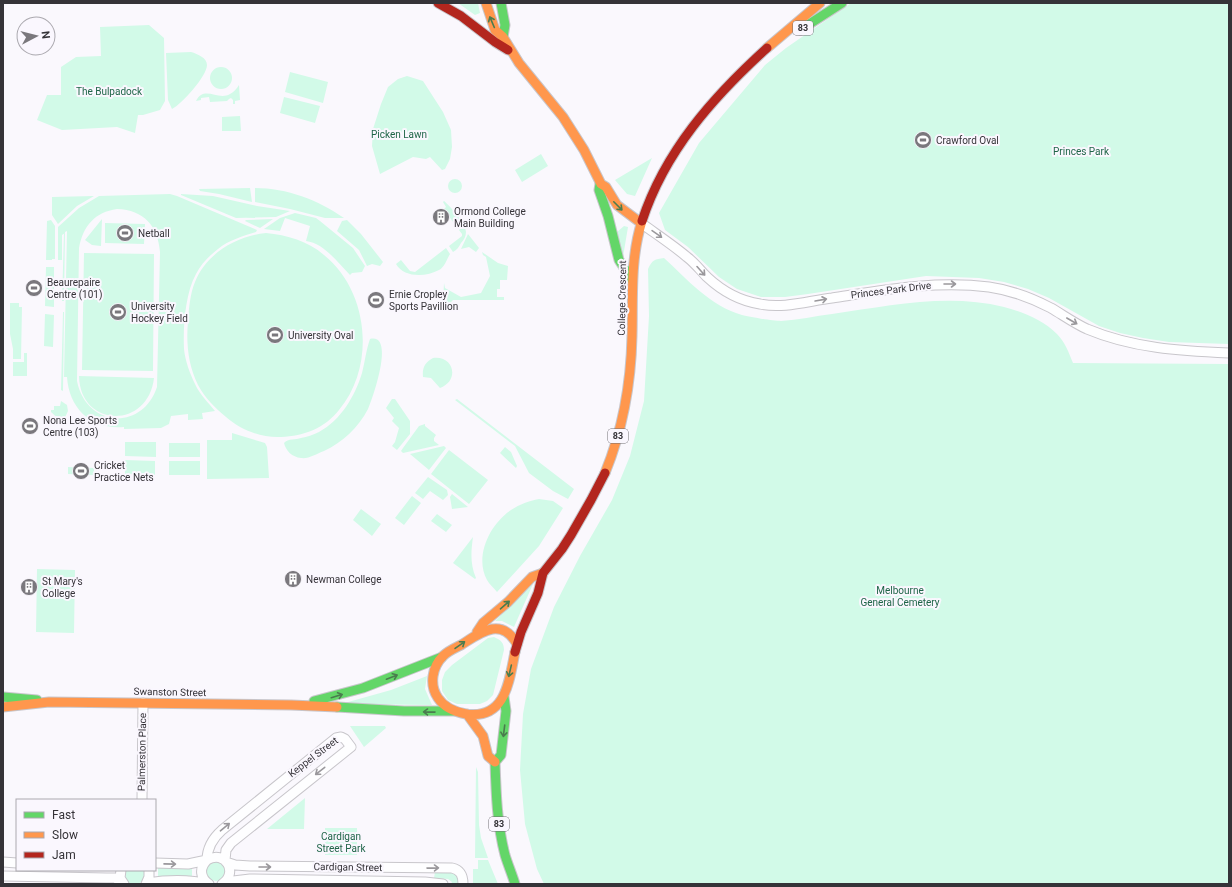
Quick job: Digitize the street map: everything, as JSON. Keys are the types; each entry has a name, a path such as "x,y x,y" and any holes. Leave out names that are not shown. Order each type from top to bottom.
{"main road":[{"path":"438,3 471,23 502,47 510,50"},
{"path":"486,3 495,30 503,37 510,50 565,120 584,150 600,184 606,188 617,205 641,223"},
{"path":"501,3 506,29 503,37"},
{"name":"83","path":"641,223 658,181 677,147 692,126 730,81 820,3"},
{"name":"83","path":"764,51 842,3"},
{"path":"600,184 599,190 608,216 619,260 632,280"},
{"name":"College Crescent","path":"517,644 529,611 540,589 544,573 561,550 592,500 602,480 618,436 627,401 630,379 632,342 632,280 634,256 641,223"},
{"name":"College Crescent","path":"478,632 483,623 508,602 532,577 544,573"},
{"name":"83","path":"504,697 497,706 491,710 472,715 453,711 445,707 440,702 433,689 432,679 434,672 442,657 478,632 491,629 502,629 509,634 517,644 504,697 506,711 501,755 495,762 496,800 499,826 505,855 515,884"},
{"name":"Swanston Street","path":"291,705 336,696 382,681 442,657"},
{"name":"Swanston Street","path":"3,697 24,698 49,702 291,705 404,711 453,711"},
{"name":"Swanston Street","path":"3,707 49,702"},
{"name":"83","path":"467,714 483,736 488,756 495,762"}],"street":[{"name":"Princes Park Drive","path":"641,223 684,254 726,292 759,304 778,306 930,284 956,284 989,287 1009,291 1027,297 1050,308 1084,328 1122,341 1142,346 1172,350 1229,353"},
{"name":"Palmerston Place","path":"142,799 143,703"},
{"name":"Keppel Street","path":"209,884 204,880 202,866 207,860 209,847 217,834 336,738 341,737 345,739 351,747 231,843 226,850 226,861"},
{"path":"298,768 308,781"},
{"name":"Cardigan Street","path":"207,860 216,857 248,866 454,868 460,872 463,882"},
{"path":"156,863 188,864 207,860"},
{"path":"225,883 230,872 226,861"},
{"path":"3,862 16,862"},
{"path":"296,880 297,867"},
{"path":"369,868 369,881"},
{"path":"121,871 120,875 123,883"},
{"path":"146,884 149,877 149,871"},
{"path":"3,876 115,878 123,883"},
{"name":"Cardigan Street","path":"225,883 250,879 424,882 443,884"},
{"path":"146,884 165,880 180,880 209,884"}],"green space":[{"path":"458,3 478,3 480,13 475,15"},
{"name":"Princes Park","path":"851,3 1229,3 1229,344 1169,342 1120,333 1099,326 1049,298 1028,289 1004,282 979,278 926,276 785,297 761,297 737,289 719,277 688,247 665,230 659,213 699,143 765,65 786,48"},
{"name":"The Bulpadock","path":"149,25 164,38 165,101 160,110 138,115 135,133 117,127 62,130 37,120 47,95 61,95 61,67 76,57 101,56 100,27"},
{"path":"191,52 204,58 207,63 206,70 199,82 182,102 172,109 168,100 166,53"},
{"path":"221,67 229,70 232,78 229,86 221,89 213,86 210,78 213,70"},
{"path":"290,72 328,82 323,103 285,92"},
{"name":"Picken Lawn","path":"407,76 423,81 443,112 451,130 452,147 450,159 445,169 442,170 430,157 426,159 413,157 380,174 372,146 373,129 388,87 398,79"},
{"path":"239,85 240,100 235,101 235,104 233,104 233,100 231,98 227,101 210,102 209,97 201,98 201,100 196,101 199,96 203,94 225,96 234,91"},
{"path":"284,97 320,106 315,123 280,113"},
{"path":"240,116 241,131 222,131 222,117"},
{"path":"541,154 548,166 522,182 515,170"},
{"path":"652,158 635,196 627,194 615,180"},
{"path":"452,179 458,179 462,183 462,189 458,193 452,193 448,189 448,183"},
{"path":"250,188 252,202 200,191 199,189"},
{"path":"255,188 279,190 302,196 324,206 344,218 325,218 255,202"},
{"path":"170,194 257,230 256,232 227,243 211,254 198,270 189,291 184,321 185,358 197,388 215,411 202,413 203,419 188,420 188,414 171,416 169,424 161,428 124,429 124,427 112,427 92,421 77,408 72,399 67,377 64,377 67,231 62,235 62,260 58,260 58,227 79,208 99,196","holes":["117,209 135,212 148,221 153,227 159,243 157,387 150,402 139,412 127,417 115,418 102,415 91,408 82,396 77,381 79,248 87,227 96,217 102,213"]},
{"path":"181,194 213,196 257,206 290,211 276,217 236,218"},
{"path":"94,196 77,206 58,224 52,215 52,197"},
{"path":"444,201 461,220 466,232 463,241 453,252 449,246 462,236 459,230 462,227 457,220 453,222 444,209 446,207 443,202"},
{"path":"295,213 316,218 353,248 365,266 362,272 352,273 350,275 325,249 319,245 306,241 310,226 285,218 280,231 264,229 280,218"},
{"path":"102,219 101,246 92,245 85,240"},
{"path":"273,219 260,228 245,221 246,220"},
{"path":"51,220 55,226 55,259 46,260 47,221"},
{"path":"347,220 361,234 383,262 380,266 372,264 367,266 359,250 337,231 342,221"},
{"name":"Netball","path":"105,223 145,224 144,244 105,243"},
{"path":"624,226 628,227 623,257 617,232"},
{"path":"65,233 64,301 62,301"},
{"name":"University Oval","path":"266,233 282,235 304,242 318,250 339,270 351,288 358,308 362,330 362,351 359,372 351,392 339,410 327,422 313,430 298,435 281,437 259,435 238,426 218,410 210,402 198,385 188,354 187,329 190,301 193,287 200,272 214,255 233,242"},
{"path":"468,234 479,248 476,252 469,247 461,249"},
{"path":"446,248 450,254 445,263 439,270 428,274 410,274 404,272 396,264 401,260 410,271 415,272"},
{"path":"482,252 498,263 508,266 507,280 500,280 500,289 497,289 497,297 504,297 504,300 453,300 450,303 443,304 444,283 445,288 461,297 481,293 490,276 486,257"},
{"name":"University Hockey Field","path":"84,253 154,254 153,371 82,370"},
{"name":"Melbourne General Cemetery","path":"664,258 709,299 730,311 756,318 781,321 918,302 961,301 983,303 1018,311 1032,317 1051,329 1062,340 1073,363 1229,364 1229,884 544,884 537,869 525,824 520,770 523,714 531,669 554,607 580,556 612,500 630,456 644,401 649,316 648,269 654,260"},
{"path":"46,267 54,267 54,307 45,306"},
{"path":"10,303 19,303 19,307 22,307 21,359 13,359 10,334"},
{"path":"64,312 63,391 61,390"},
{"path":"45,314 54,315 53,347 44,346"},
{"path":"370,339 378,340 381,346 382,356 374,393 368,409 360,422 344,439 315,455 307,458 301,458 292,455 285,446 284,443 286,441 299,439 319,432 334,421 346,407 359,382"},
{"path":"24,353 27,353 27,376 13,376 13,362 24,362"},
{"path":"433,358 446,360 452,369 450,380 446,385 440,388 431,378 423,377 425,366 428,361"},
{"path":"79,376 154,378 149,395 140,407 128,414 115,416 102,413 90,406 82,393"},
{"path":"392,399 395,399 410,421 410,434 397,450 392,446 395,442 399,428 392,421 394,418 386,408"},
{"path":"457,399 574,489 568,499 553,491 529,473 515,446 455,400"},
{"path":"61,401 67,405 68,411 63,422 51,412 51,410 54,410 54,406 60,406"},
{"path":"425,424 425,426 436,435 434,441 439,445 403,453 401,451 419,426"},
{"path":"232,433 265,443 267,447 269,478 207,479 207,440 232,440"},
{"path":"125,442 156,442 156,457 125,456"},
{"path":"169,443 200,443 200,457 169,457"},
{"path":"444,446 446,448 429,470 410,454"},
{"path":"505,447 511,452 517,466 516,468 500,453"},
{"path":"449,450 488,480 469,504 431,474"},
{"path":"125,460 155,461 155,475 125,474"},
{"path":"169,461 200,461 200,475 169,475"},
{"name":"Cricket Practice Nets","path":"68,467 94,468 94,475 68,474"},
{"path":"428,477 447,490 448,495 443,500 430,491 423,499 415,493"},
{"path":"452,494 468,507 452,509 450,497"},
{"path":"412,496 421,503 404,525 395,518"},
{"path":"539,499 553,501 563,508 539,546 497,592 488,582 483,571 483,551 486,541 503,516 518,506"},
{"path":"361,509 381,524 372,536 353,520"},
{"path":"437,514 452,525 446,532 431,521"},
{"path":"473,537 472,558 475,579 453,563"},
{"path":"37,569 75,570 74,633 36,632"},
{"path":"533,584 514,627 502,621 495,621"},
{"path":"494,637 502,642 504,650 493,695 487,701 480,704 457,704 448,700 442,691 442,680 445,672 488,638"},
{"path":"427,676 425,689 432,705 341,704 391,690"},
{"path":"350,726 385,726 386,728 364,747"},
{"path":"476,767 478,772 479,825 481,838 488,858 475,858"},
{"path":"305,798 304,829 267,829"},
{"name":"Cardigan Street Park","path":"325,828 357,828 357,855 325,855"},
{"path":"478,860 488,860 498,884 473,884 473,869 478,869"},
{"path":"216,861 223,864 226,871 223,878 216,881 209,878 206,871 209,864"},
{"path":"158,866 192,867 192,878 158,877"},
{"path":"126,871 144,871 144,878 138,884 129,883 125,878"},
{"path":"435,872 453,873 458,875 460,884 451,884 452,882 448,879 434,878"}],"traffic: fast":[{"path":"501,3 505,25 503,37"},
{"path":"800,30 842,3"},
{"path":"600,184 599,190 608,216 619,260 632,280"},
{"path":"314,701 363,688 442,657"},
{"path":"3,697 37,700"},
{"path":"504,697 506,711 501,755 495,762 496,797 502,843 515,884"},
{"path":"337,707 404,711 453,711"}],"traffic: slow":[{"path":"486,3 495,30 503,37 519,63 563,117 584,150 601,184 606,187 617,205 641,223"},
{"path":"767,48 820,3"},
{"path":"605,473 617,440 628,389 632,336 632,292 634,264 638,235 642,221"},
{"path":"477,632 483,623 508,602 532,577 543,573"},
{"path":"515,652 510,675 503,696 498,705 490,711 479,714 466,714 458,712 443,704 435,693 433,688 434,671 439,660 449,651 483,632 497,629 504,631 511,636 517,644"},
{"path":"3,707 49,702 291,705 337,707"},
{"path":"467,714 483,736 488,756 495,762"}],"traffic: jam":[{"path":"438,3 461,16 508,50"},
{"path":"642,221 652,195 677,148 710,106 767,48"},
{"path":"515,652 521,632 538,593 543,573 571,535 605,473"}],"place":[{"name":"Crawford Oval","path":"923,140"},
{"name":"Ormond College Main Building","path":"441,217"},
{"name":"Netball","path":"125,233"},
{"name":"Beaurepaire Centre (101)","path":"34,288"},
{"name":"Ernie Cropley Sports Pavillion","path":"376,300"},
{"name":"University Hockey Field","path":"118,312"},
{"name":"University Oval","path":"275,335"},
{"name":"Nona Lee Sports Centre (103)","path":"30,426"},
{"name":"Cricket Practice Nets","path":"81,471"},
{"name":"Newman College","path":"293,579"},
{"name":"St Mary's College","path":"29,587"}]}
